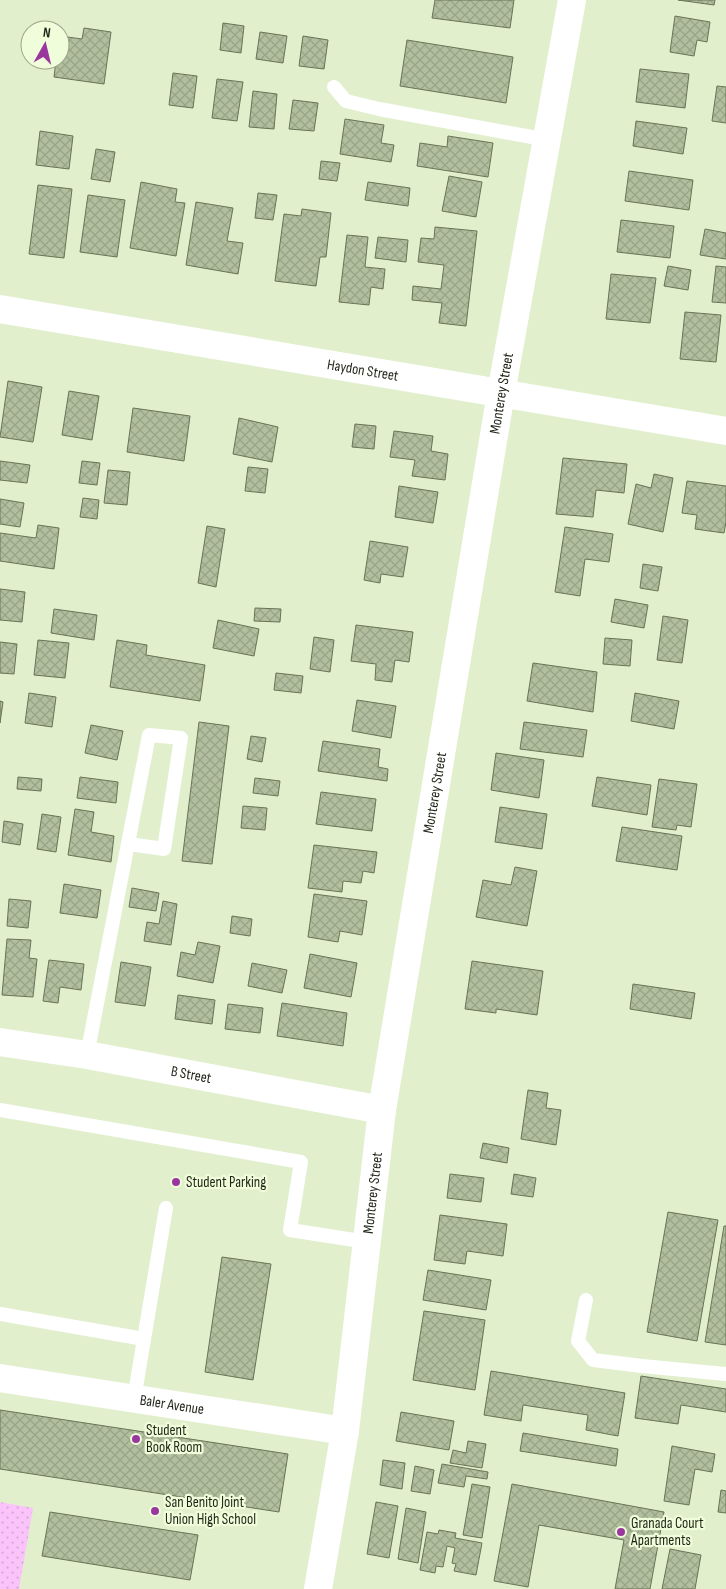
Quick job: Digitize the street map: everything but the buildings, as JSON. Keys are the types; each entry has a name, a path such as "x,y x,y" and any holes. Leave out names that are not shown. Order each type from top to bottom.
{"street":[{"name":"Monterey Street","path":"323,1588 345,1431 382,1110 501,393 572,0"},
{"name":"Haydon Street","path":"0,309 726,431"},
{"name":"B Street","path":"0,1042 87,1055 382,1110"},
{"name":"Baler Avenue","path":"0,1378 345,1431"}],"lane":[{"path":"334,87 346,101 378,109 548,140"},
{"path":"87,1055 149,735 181,738 164,849 129,844"},
{"path":"0,1110 301,1162 290,1230 367,1242"},
{"path":"134,1399 166,1208"},
{"path":"586,1300 578,1341 594,1360 726,1374"},
{"path":"0,1314 144,1339"}],"shaded area":[{"path":"0,1502 33,1508 19,1589 0,1589"}],"place":[{"name":"Student Parking","path":"176,1182"},
{"name":"Student Book Room","path":"136,1439"},
{"name":"San Benito Joint Union High School","path":"155,1511"},
{"name":"Granada Court Apartments","path":"621,1532"}]}
